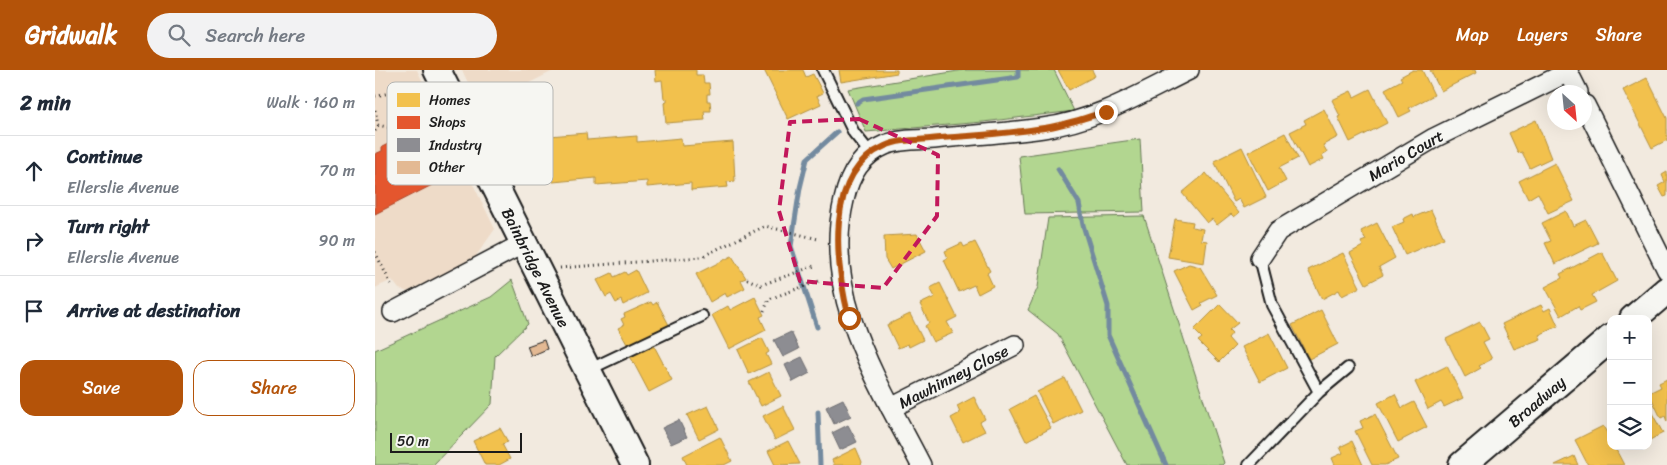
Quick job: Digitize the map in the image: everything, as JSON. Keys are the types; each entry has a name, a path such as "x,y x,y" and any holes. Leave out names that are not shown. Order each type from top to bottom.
{"street":[{"path":"921,465 891,408 849,318 838,259 841,212 848,183 856,168 871,154 895,142 1045,128 1106,112 1189,70"},
{"path":"1567,71 1574,85"},
{"name":"Mario Court","path":"1260,258 1278,232 1286,226 1434,138 1567,71"},
{"path":"1592,119 1667,270"},
{"name":"Bainbridge Avenue","path":"490,185 524,244 635,465"},
{"path":"393,312 524,244"},
{"path":"1638,315 1667,290"},
{"name":"Broadway","path":"1462,465 1607,341"},
{"name":"Mawhinney Close","path":"891,408 1015,345"}],"lane":[{"path":"823,70 854,133 871,154"},
{"path":"1260,258 1272,305 1319,392"},
{"path":"588,370 702,316"},
{"path":"1249,465 1319,392 1348,368"}],"path":[{"path":"375,96 387,92"},
{"path":"375,110 378,125 375,131"},
{"path":"378,125 387,127"},
{"path":"560,268 701,257 765,226 817,238"},
{"path":"375,252 391,284"},
{"path":"747,279 751,279 756,284 769,282 817,265"},
{"path":"764,311 767,300 819,281"}],"highlighted area":[{"path":"859,119 938,155 937,216 883,288 800,281 779,211 790,122"}],"shaded area":[{"path":"375,70 417,70 423,82 387,82 387,185 473,185 495,229 476,256 457,270 409,292 399,289 392,280 375,288"},
{"path":"462,70 555,70 531,82 468,82"}],"green space":[{"path":"964,70 1054,70 1074,111 983,122 866,132 848,89"},
{"path":"1140,139 1144,212 1025,214 1019,156"},
{"path":"1144,216 1224,463 1222,465 1127,465 1058,334 1028,310 1038,287 1048,218"},
{"path":"512,280 528,324 495,356 492,404 433,465 375,465 375,350 491,297"}],"building: Homes":[{"path":"655,70 696,70 696,75 703,75 704,83 709,83 710,94 707,94 707,101 710,101 711,111 704,111 705,120 666,123 664,103 667,102 667,98 664,99 662,80 656,81"},
{"path":"764,70 803,70 806,77 813,74 823,93 817,96 821,104 788,119"},
{"path":"839,70 897,70 897,73 841,82"},
{"path":"1058,70 1092,70 1095,76 1069,90"},
{"path":"1413,70 1422,70 1434,95 1409,108 1411,111 1399,117 1385,89 1402,80 1400,77"},
{"path":"1430,70 1475,70 1476,73 1441,91"},
{"path":"1647,78 1667,118 1667,140 1652,148 1623,90"},
{"path":"1370,89 1387,123 1350,142 1332,100 1351,91 1354,97"},
{"path":"1324,109 1338,137 1323,145 1327,152 1322,155 1324,159 1308,167 1290,132 1306,124 1304,120"},
{"path":"1536,120 1551,158 1530,168 1522,152 1518,153 1509,133"},
{"path":"586,133 587,140 637,136 637,142 681,138 682,146 733,142 735,181 727,182 728,187 691,190 691,183 647,187 647,181 596,185 596,178 553,182 553,136"},
{"path":"1285,133 1298,158 1279,168 1286,181 1268,191 1248,152"},
{"path":"1242,147 1266,197 1244,208 1239,199 1234,202 1214,161"},
{"path":"1555,163 1574,201 1548,213 1538,193 1528,199 1519,181"},
{"path":"1667,172 1667,196 1664,197 1658,186 1665,182 1662,175"},
{"path":"1206,173 1239,213 1234,217 1231,214 1217,225 1212,219 1207,223 1182,193"},
{"path":"1431,210 1444,238 1405,255 1392,227 1404,222 1403,219 1413,214 1414,217"},
{"path":"1566,211 1573,226 1586,220 1598,243 1555,264 1545,243 1551,241 1542,223"},
{"path":"1175,219 1193,222 1192,227 1203,229 1201,240 1207,241 1204,263 1168,257"},
{"path":"1377,223 1395,258 1379,267 1383,275 1366,284 1350,253 1363,246 1361,242 1366,240 1361,231"},
{"path":"917,234 926,251 891,269 885,259 884,236"},
{"path":"975,242 990,271 987,273 993,286 978,294 974,285 959,292 944,260 948,258 945,251 962,243 964,247"},
{"path":"1602,252 1617,281 1592,295 1596,302 1580,310 1578,306 1561,316 1545,287 1562,278 1560,274"},
{"path":"1343,253 1360,287 1342,296 1339,290 1322,299 1308,270"},
{"path":"732,256 746,278 741,280 745,288 727,297 725,293 710,302 696,274"},
{"path":"1189,264 1200,267 1217,295 1201,303 1203,305 1194,310 1174,271"},
{"path":"636,270 647,293 623,305 621,300 616,303 611,294 606,297 597,280 612,273 614,277 625,272 627,275"},
{"path":"940,283 957,317 947,322 953,333 933,342 925,326 929,323 920,304 935,297 930,288"},
{"path":"755,297 764,315 760,317 766,330 729,349 712,315 728,306 730,310"},
{"path":"651,302 653,305 657,302 669,325 628,346 618,328 624,325 621,319 625,317 624,314"},
{"path":"1220,304 1238,323 1229,330 1232,333 1228,338 1235,346 1219,362 1198,341 1202,338 1194,330"},
{"path":"1541,305 1544,311 1550,308 1558,326 1539,335 1541,339 1514,349 1502,324"},
{"path":"1321,310 1338,344 1309,359 1292,325"},
{"path":"910,314 923,340 909,347 908,344 898,348 887,325"},
{"path":"1480,322 1489,339 1483,342 1492,359 1465,377 1446,339"},
{"path":"1269,333 1287,368 1260,382 1242,347"},
{"path":"762,338 769,352 766,354 771,364 749,374 738,350"},
{"path":"653,344 672,380 649,392 630,356"},
{"path":"1447,366 1463,398 1444,407 1441,402 1428,409 1415,382"},
{"path":"769,372 781,396 761,406 749,382"},
{"path":"1065,378 1081,410 1053,424 1037,392"},
{"path":"1667,379 1667,422 1665,416 1661,418 1652,399 1652,392 1661,387 1659,383"},
{"path":"1395,394 1402,408 1414,402 1427,427 1398,442 1378,403"},
{"path":"1034,396 1051,428 1026,441 1010,409"},
{"path":"974,397 985,419 980,422 985,431 963,442 951,418 960,413 957,406"},
{"path":"708,406 719,429 699,439 687,415"},
{"path":"783,406 795,430 775,440 763,416"},
{"path":"1652,413 1663,433 1652,439"},
{"path":"1375,414 1398,459 1385,465 1372,465 1355,431 1363,428 1360,421"},
{"path":"1603,426 1607,433 1607,450 1616,450 1624,465 1588,465 1575,440"},
{"path":"500,428 508,442 502,444 510,459 499,465 485,465 473,441"},
{"path":"720,437 732,461 724,465 687,465 683,456"},
{"path":"788,441 800,464 775,465 768,451"},
{"path":"1352,441 1363,465 1335,465 1332,458 1343,453 1340,447"},
{"path":"856,448 862,462 861,465 834,465 832,460"},
{"path":"1574,456 1578,465 1555,465"}],"building: Shops":[{"path":"387,144 387,185 432,185 375,214 375,154 382,151 382,147"}],"building: Industry":[{"path":"791,332 799,349 783,357 774,340"},
{"path":"802,357 810,373 793,382 785,365"},
{"path":"843,399 851,416 834,424 826,407"},
{"path":"679,420 687,437 671,444 662,428"},
{"path":"848,425 857,442 840,450 832,433"}],"building: Other":[{"path":"544,340 547,349 531,356 527,346"}],"waterway":[{"path":"857,103 863,99 1018,77 1018,70"},
{"path":"817,327 791,246 800,188 807,159 837,132"},
{"path":"1058,169 1079,203 1083,225 1108,306 1108,335 1166,465"},
{"path":"818,412 820,465"}],"route":[{"path":"849,318 842,290 838,259 841,212 848,183 856,168 871,154 895,142 1045,128 1106,112"}]}
